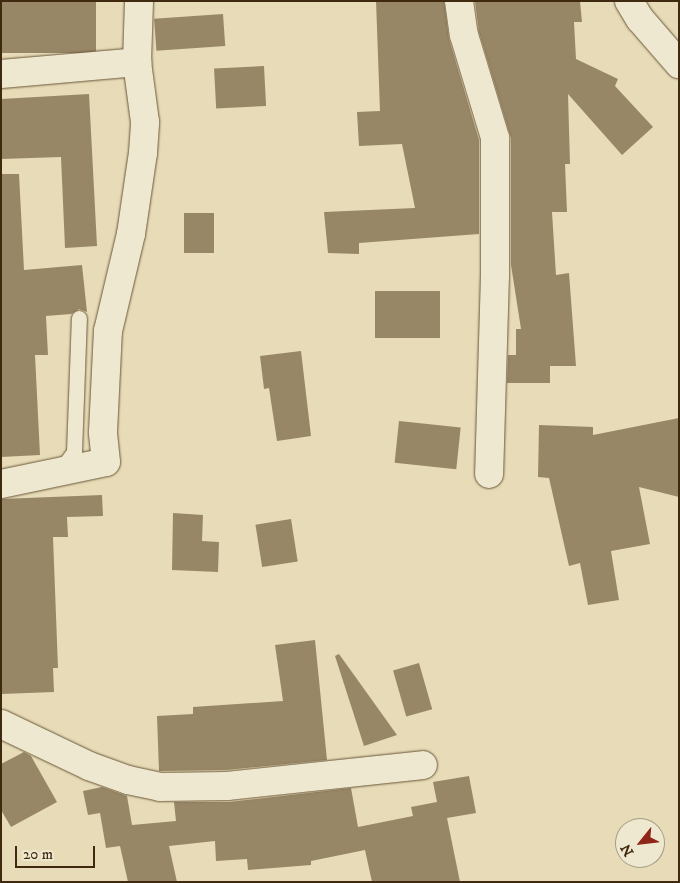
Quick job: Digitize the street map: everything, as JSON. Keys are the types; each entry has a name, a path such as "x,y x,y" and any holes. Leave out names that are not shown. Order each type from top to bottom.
{"street":[{"path":"1,484 106,462 103,432 108,331 131,234 143,153 144,122 137,62 139,1"},
{"path":"460,1 464,35 495,138 496,275 489,474"},
{"path":"629,1 640,19 679,64"},
{"path":"1,74 137,62"},
{"path":"1,724 89,766 128,780 160,787 227,786 423,765"}],"lane":[{"path":"1,470 60,466 72,457 79,318"}],"building":[{"path":"1,1 96,1 96,53 1,53"},
{"path":"376,1 444,1 449,39 479,140 479,234 359,243 359,254 328,253 324,212 415,208 402,144 359,146 357,112 380,111"},
{"path":"475,1 580,1 582,22 574,22 576,59 618,79 615,86 653,127 622,155 568,94 570,164 565,164 567,212 552,212 556,275 569,273 576,366 550,366 550,383 507,383 508,355 516,355 516,329 521,329 511,265 511,138 479,32"},
{"path":"223,14 225,46 156,51 154,19"},
{"path":"264,66 266,106 216,109 214,69"},
{"path":"89,94 97,246 65,248 61,157 1,159 1,99"},
{"path":"1,174 19,174 24,270 82,265 87,312 79,309 71,314 46,316 48,355 35,355 40,455 1,457"},
{"path":"184,213 214,213 214,253 184,253"},
{"path":"375,291 440,291 440,338 375,338"},
{"path":"301,351 311,436 277,441 269,388 264,389 260,356"},
{"path":"679,418 679,497 639,487 650,544 611,551 619,600 588,605 580,563 569,566 549,478 538,477 539,425 593,427 593,435"},
{"path":"399,421 461,427 456,469 395,463"},
{"path":"102,495 103,516 67,517 68,537 53,537 58,668 53,668 54,692 1,694 1,499"},
{"path":"173,513 203,515 202,541 219,542 218,572 172,570"},
{"path":"291,519 298,561 262,567 255,525"},
{"path":"315,640 327,760 226,770 159,771 157,716 193,714 193,707 283,701 275,645"},
{"path":"339,654 397,735 364,746 335,656"},
{"path":"419,663 432,709 406,717 393,670"},
{"path":"24,752 31,756 57,802 11,827 1,810 1,764"},
{"path":"469,776 476,813 447,818 460,882 372,882 365,850 311,861 311,865 248,870 247,859 216,861 215,841 169,846 177,882 128,882 120,846 106,848 100,813 88,815 83,791 102,787 127,796 132,825 176,821 174,802 229,802 351,788 358,827 413,816 411,807 437,802 433,782"}]}
